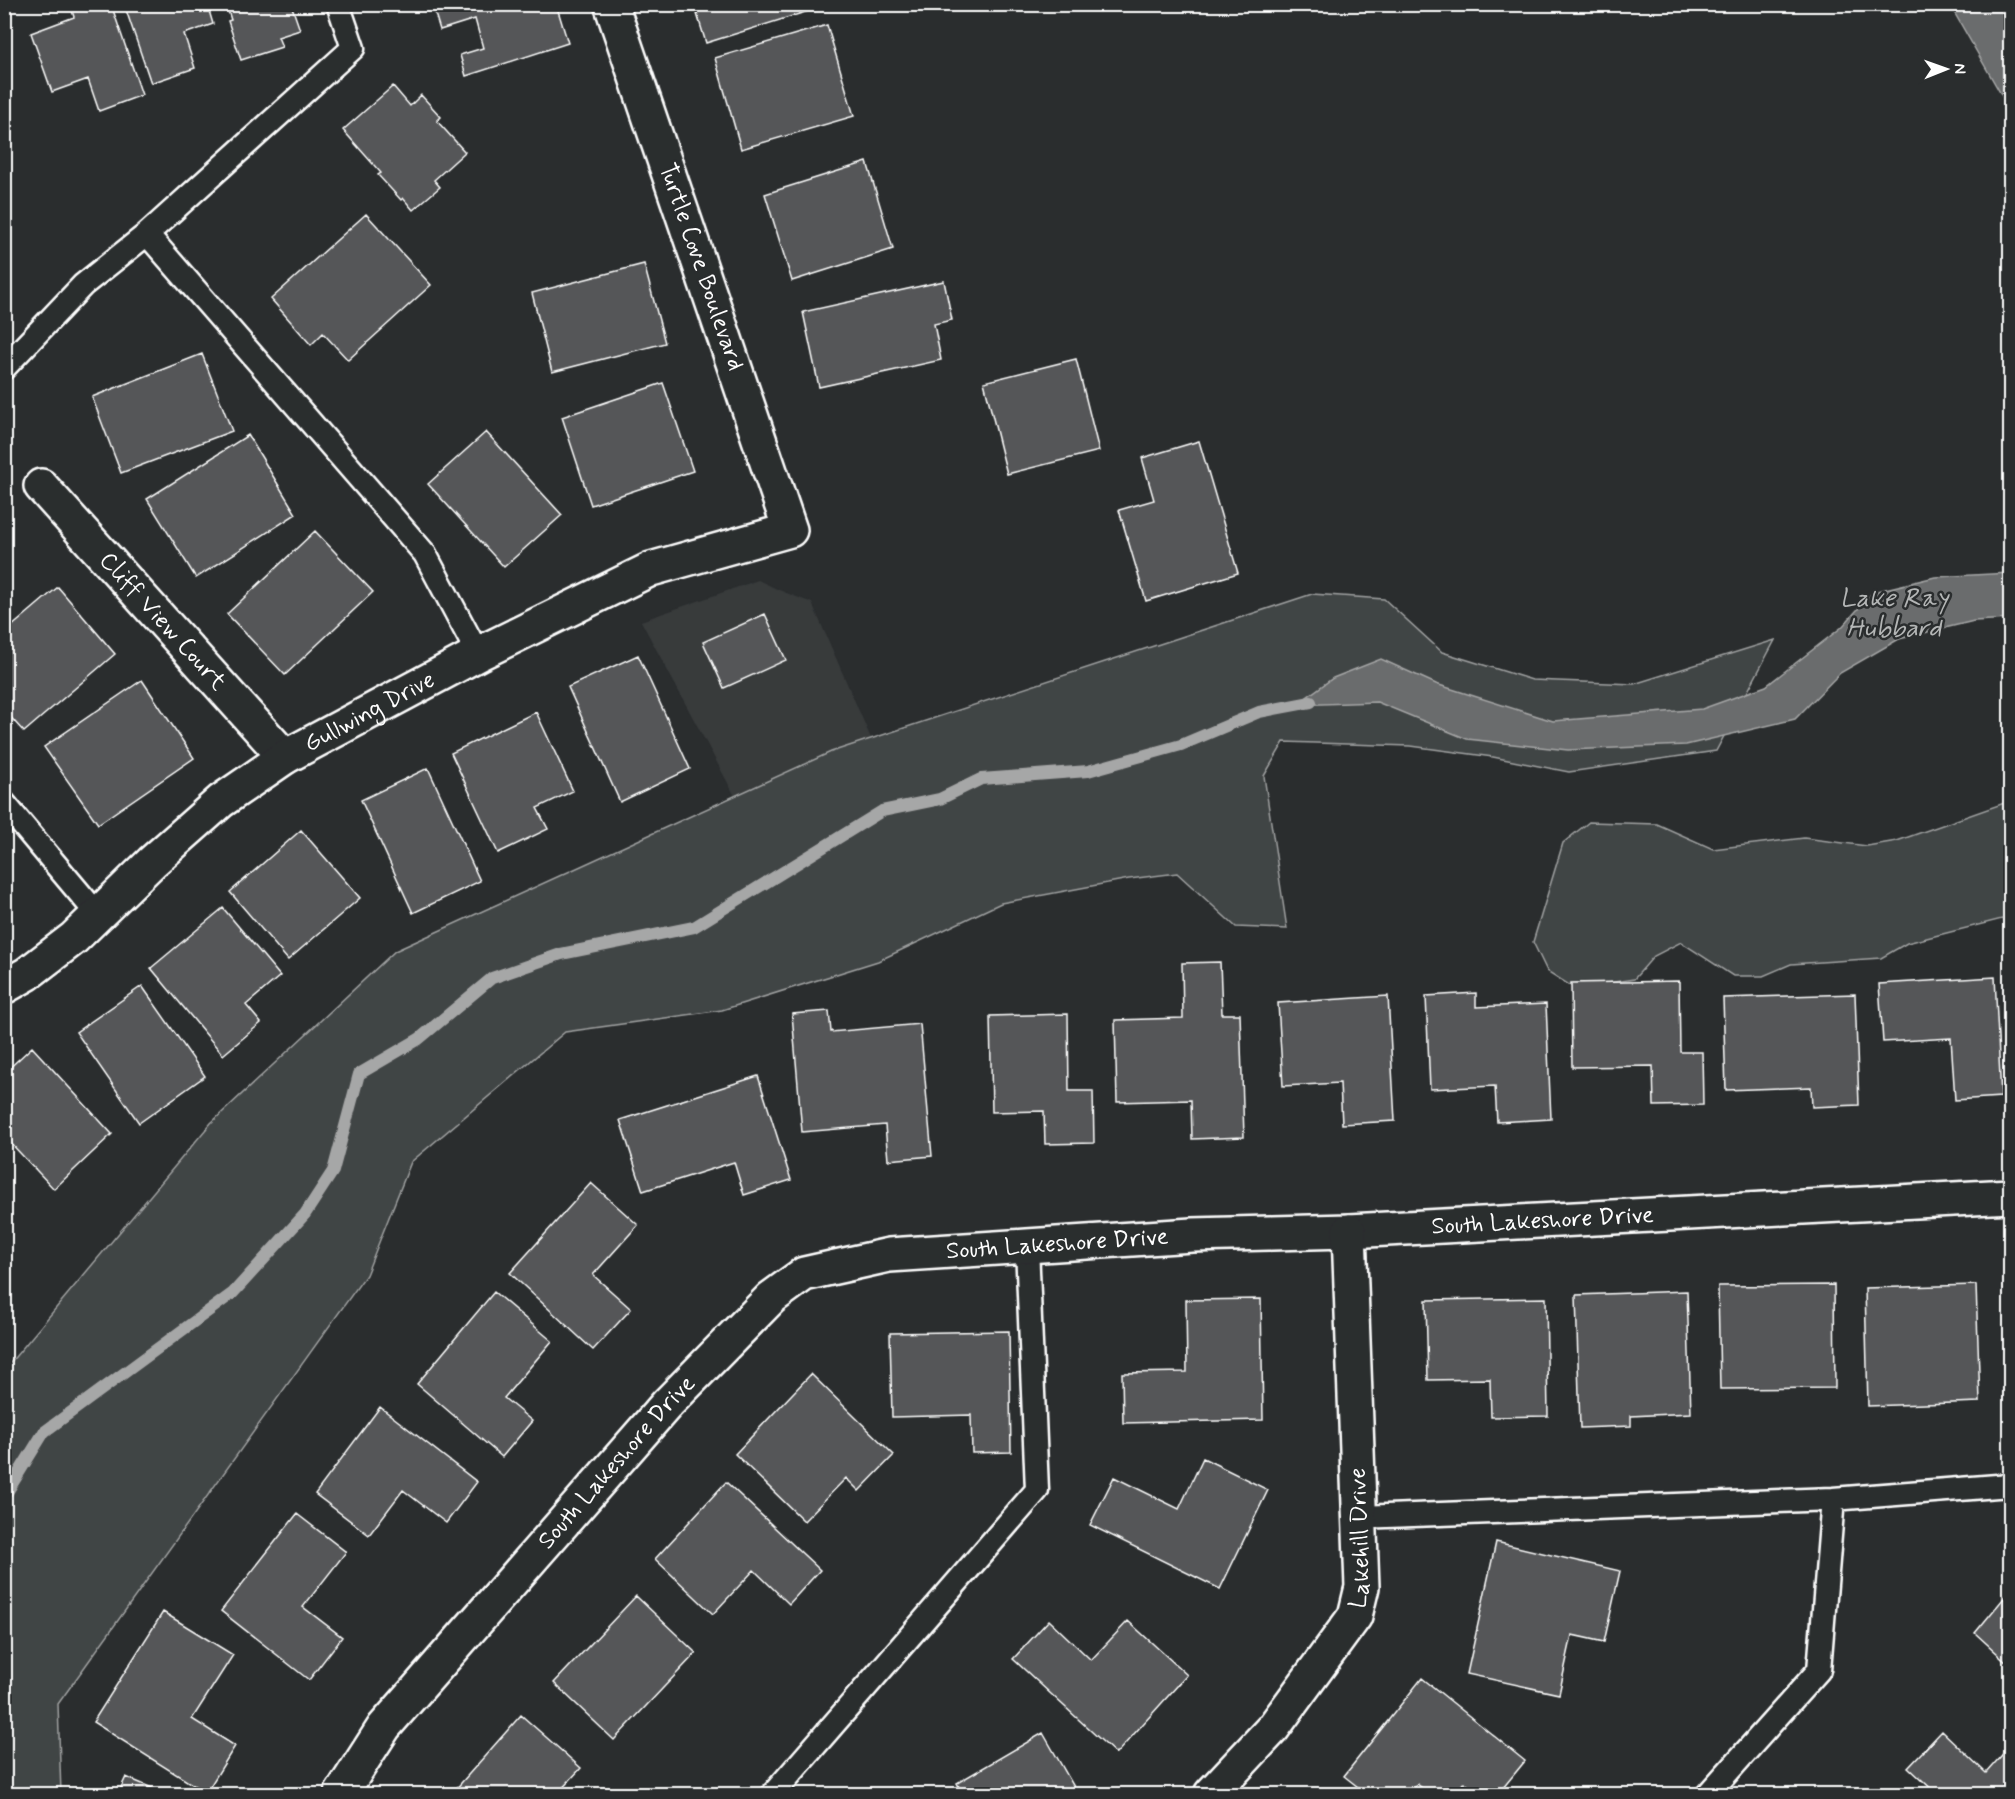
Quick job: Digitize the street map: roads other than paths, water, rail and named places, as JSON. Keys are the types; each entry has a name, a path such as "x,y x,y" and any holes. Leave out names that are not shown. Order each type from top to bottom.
{"street":[{"name":"Turtle Cove Boulevard","path":"611,4 790,530"},
{"name":"Cliff View Court","path":"41,486 285,757"},
{"name":"Gullwing Drive","path":"4,987 27,974 74,938 152,862 221,801 285,757 478,654 651,569 790,530"},
{"name":"South Lakeshore Drive","path":"348,1791 384,1727 667,1404 771,1298 804,1274 889,1255 1192,1235 1349,1231 2010,1196"},
{"name":"Lakehill Drive","path":"1211,1794 1273,1728 1355,1616 1362,1587 1349,1231"}],"lane":[{"path":"4,368 83,285 147,234 353,48 338,4"},
{"path":"147,234 425,554 478,654"},
{"path":"4,803 98,915"},
{"path":"773,1794 1037,1490 1027,1246"},
{"path":"1360,1517 1833,1499 2010,1485"},
{"path":"1708,1794 1819,1670 1833,1499"}],"water":[{"path":"1950,5 2010,5 2010,110"},
{"name":"Lake Ray Hubbard","path":"2010,573 2010,619 1974,621 1899,639 1840,673 1795,719 1686,745 1568,750 1467,739 1377,702 1296,705 1333,678 1381,659 1436,684 1553,721 1702,709 1766,686 1842,627 1873,592 1935,577"}],"waterway":[{"path":"4,1497 44,1432 233,1293 305,1214 333,1171 359,1074 419,1039 492,978 561,954 694,927 882,811 940,799 981,779 1088,771 1181,745 1259,712 1311,702"}]}
